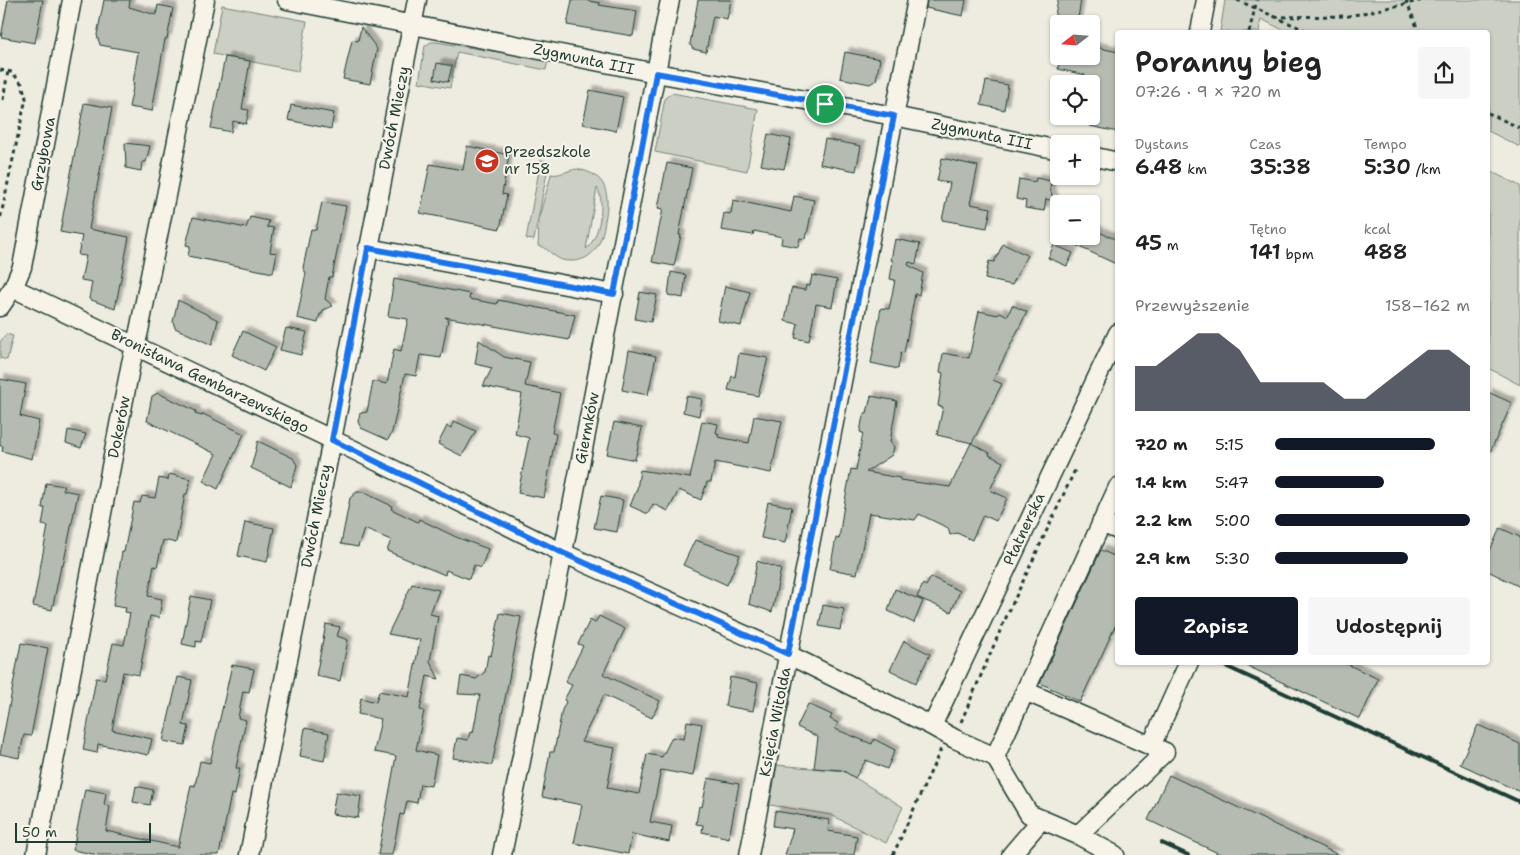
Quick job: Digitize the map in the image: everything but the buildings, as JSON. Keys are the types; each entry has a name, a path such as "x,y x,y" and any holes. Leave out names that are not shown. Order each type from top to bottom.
{"street":[{"name":"Grzybowa","path":"1,304 12,288 22,266 72,0"},
{"name":"Dokerów","path":"36,855 135,345 206,0"},
{"name":"Zygmunta III","path":"287,0 656,73 894,116 1050,148"},
{"name":"Dwóch Mieczy","path":"249,855 417,0"},
{"name":"Giermków","path":"502,855 614,294 670,0"},
{"name":"Księcia Witolda","path":"749,855 917,0"},
{"path":"1200,30 1206,0"},
{"path":"1100,158 1115,161"},
{"path":"368,248 614,294"},
{"name":"Bronisława Gembarzewskiego","path":"12,288 135,345 563,553 788,654 995,757"},
{"name":"Płatnerska","path":"932,726 1115,339"},
{"path":"1115,493 995,757 1029,814 1116,855"},
{"path":"1101,523 1115,529"},
{"path":"1151,746 1188,665"},
{"path":"1025,691 1166,752 1078,836"},
{"path":"1010,855 1042,820"}],"path":[{"path":"1237,0 1304,30"},
{"path":"1250,30 1257,0"},
{"path":"1275,17 1350,16 1407,2 1424,0"},
{"path":"1407,2 1418,30"},
{"path":"0,70 12,72 22,84 26,98 0,220"},
{"path":"3,100 8,72"},
{"path":"1490,113 1519,126"},
{"path":"893,855 950,736 958,728 1003,624 1077,464"}],"shaded area":[{"path":"1225,0 1520,0 1520,147 1490,132 1490,30 1283,30 1261,19 1259,30 1220,30"},
{"path":"222,5 307,21 298,71 213,54"},
{"path":"431,42 548,60 546,70 457,52 450,88 419,82 425,46"},
{"path":"672,93 758,109 747,171 655,152 665,98"},
{"path":"541,160 549,162 534,240 526,239"},
{"path":"577,169 595,176 601,181 607,194 607,212 602,236 592,254 579,260 565,261 538,246 539,221 551,174","holes":["597,188 600,194 601,211 598,229 591,244 586,249"]},
{"path":"1490,171 1520,186 1520,385 1490,369"},
{"path":"6,334 13,336 7,360 0,358 0,342"},
{"path":"777,765 844,771 903,807 886,843 831,815 770,805"}],"railway":[{"path":"1223,665 1520,802"},
{"path":"1162,843 1188,855"}],"place":[{"name":"Przedszkole nr 158","path":"487,161"}],"route":[{"path":"656,73 825,104 894,116 788,654 563,553 332,440 368,248 614,294 656,73"}]}
